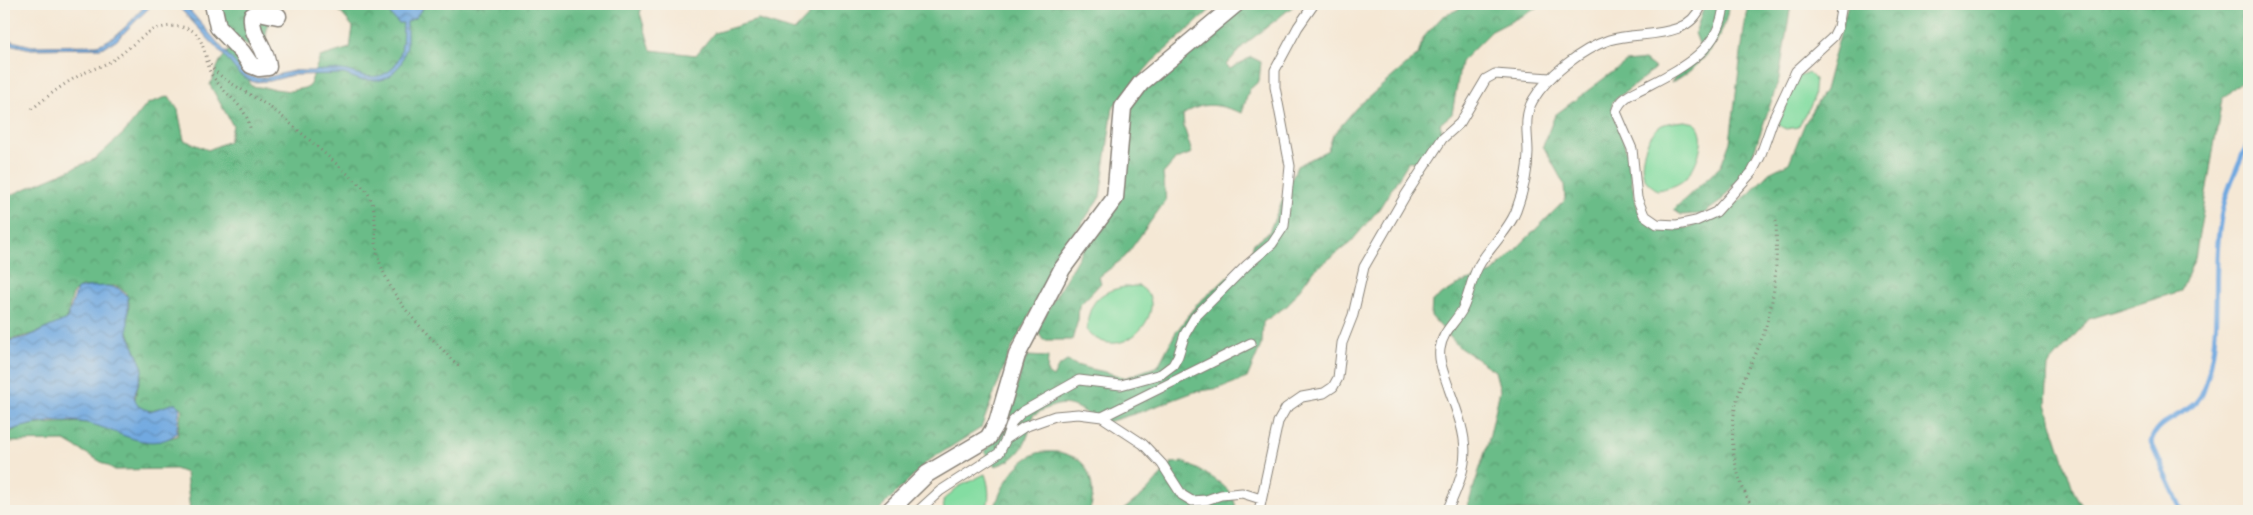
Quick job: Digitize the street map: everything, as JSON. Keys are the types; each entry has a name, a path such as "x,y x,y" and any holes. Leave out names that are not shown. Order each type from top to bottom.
{"street":[{"path":"213,4 218,27 242,52 251,65 259,68 268,67 268,56 251,24 252,16 259,12 278,16"},
{"path":"889,511 927,474 988,438 997,423 1017,355 1062,269 1116,198 1123,107 1141,83 1236,4"}],"lane":[{"path":"918,511 940,491 999,453 1012,422 1022,412 1079,380 1121,385 1161,374 1173,365 1185,334 1195,317 1247,265 1272,244 1284,226 1290,166 1275,87 1275,70 1298,27 1314,4"},
{"path":"1447,511 1466,460 1466,440 1442,368 1439,350 1444,334 1462,310 1478,267 1515,214 1526,183 1528,153 1526,118 1532,101 1550,78 1575,58 1609,40 1636,34 1668,32 1685,26 1699,13 1702,4"},
{"path":"1724,4 1718,29 1704,50 1694,59 1633,93 1619,103 1616,112 1632,149 1637,198 1644,215 1657,224 1677,225 1696,221 1716,212 1730,198 1760,157 1773,120 1796,71 1833,37 1838,27 1842,4"},
{"path":"1259,511 1260,499 1278,422 1286,408 1302,397 1324,393 1333,387 1338,378 1342,343 1353,315 1364,267 1405,196 1442,138 1460,123 1486,79 1495,74 1550,78"},
{"path":"1102,417 1251,343"},
{"path":"1006,439 1024,427 1055,416 1078,414 1102,417 1143,444 1162,464 1182,494 1192,500 1206,500 1242,493 1260,499"}],"path":[{"path":"32,109 60,87 122,55 149,32 162,27 180,26 194,29 200,38 211,76 245,114 250,128"},
{"path":"195,32 200,28"},
{"path":"205,57 212,68 230,84 250,94 278,114 371,196 375,210 375,233 379,261 390,287 409,317 461,369"},
{"path":"1754,511 1744,493 1735,467 1732,446 1733,418 1739,393 1767,323 1776,284 1776,219"}],"green space":[{"path":"219,4 277,4 268,19 266,37 250,46 228,30"},
{"path":"331,4 382,4 396,21 414,19 426,4 643,4 640,13 651,50 696,55 714,33 758,20 794,31 820,4 1217,4 1152,62 1113,107 1100,197 1063,251 1009,354 981,428 928,461 878,511 190,511 186,473 175,469 115,470 65,441 4,442 4,436 21,427 36,424 71,423 97,424 142,440 163,440 177,436 182,408 173,404 149,411 138,408 135,399 142,369 127,329 129,303 126,293 117,286 81,287 73,293 66,320 33,334 4,341 4,198 95,159 124,133 147,104 169,96 178,110 184,140 208,150 229,141 233,126 210,85 220,61 230,49 244,67 251,86 290,91 309,87 320,57 350,48 353,27 336,7"},
{"path":"1242,4 1296,4 1244,45 1226,65 1230,69 1251,57 1261,62 1259,81 1249,90 1242,113 1212,105 1198,107 1183,115 1184,127 1192,153 1176,159 1163,174 1166,200 1125,257 1099,277 1101,283 1079,306 1078,320 1072,340 1043,340 1037,331 1123,180 1127,163 1128,113 1137,96"},
{"path":"1469,4 1545,4 1492,31 1461,62 1452,114 1440,124 1443,133 1417,162 1409,161 1379,209 1350,243 1313,271 1288,305 1263,322 1262,343 1247,378 1220,388 1194,392 1101,424 1083,411 1069,405 1062,404 1044,409 1033,415 1029,433 1018,453 1012,459 995,466 984,451 1002,430 1007,419 1027,356 1048,357 1047,373 1053,377 1058,367 1067,361 1124,378 1158,366 1176,332 1197,304 1251,257 1253,244 1269,232 1297,166 1328,150 1333,135 1357,107 1418,55 1423,38 1442,17"},
{"path":"1705,4 1729,4 1717,41 1702,60 1671,83 1676,74 1704,57 1695,33"},
{"path":"1749,4 1791,4 1779,79 1749,166 1720,202 1703,214 1680,215 1674,209 1721,166 1730,142 1746,14"},
{"path":"1848,4 2249,4 2249,74 2222,99 2195,258 2181,291 2089,319 2048,366 2046,404 2074,492 2085,511 1466,511 1488,443 1500,390 1495,371 1460,348 1431,316 1432,301 1461,283 1492,273 1565,200 1564,184 1543,146 1555,115 1626,62 1645,60 1655,68 1612,102 1613,110 1629,162 1634,193 1641,218 1660,228 1687,228 1722,214 1749,194 1769,173 1789,163 1805,123 1825,90"},
{"path":"1808,72 1815,79 1813,101 1798,127 1786,129 1778,125 1798,77"},
{"path":"1685,121 1695,123 1701,135 1700,150 1694,166 1680,183 1657,190 1646,181 1643,173 1642,165 1645,149 1652,135 1662,125"},
{"path":"1139,286 1148,294 1151,304 1144,325 1136,334 1125,341 1113,343 1100,340 1087,331 1091,309 1101,296 1108,291"},
{"path":"1059,452 1079,460 1085,466 1092,485 1092,500 1089,511 994,511 1004,486 1020,464 1037,453"},
{"path":"1184,462 1209,475 1225,487 1235,502 1236,511 1122,511 1146,492 1172,463"},
{"path":"985,474 989,492 985,511 944,511 943,500 958,487"}],"water":[{"path":"147,4 153,4 116,41 101,48 31,49 4,43 4,39 32,46 97,45 112,38"},
{"path":"176,4 186,6 242,71 247,75 259,78 294,71 333,70 343,70 373,77 383,75 393,67 400,56 403,23 398,23 381,4 425,4 416,17 407,22 407,46 401,64 390,76 381,80 360,80 344,74 292,75 270,81 253,82 239,74"},
{"path":"107,286 118,288 128,297 128,334 143,368 134,397 138,406 150,411 175,403 180,408 176,434 165,440 141,441 92,424 71,421 41,423 4,433 4,342 27,337 67,319 77,289"}],"waterway":[{"path":"2182,511 2151,442 2160,427 2192,406 2203,391 2214,347 2217,256 2222,212 2230,185 2249,141"}]}
